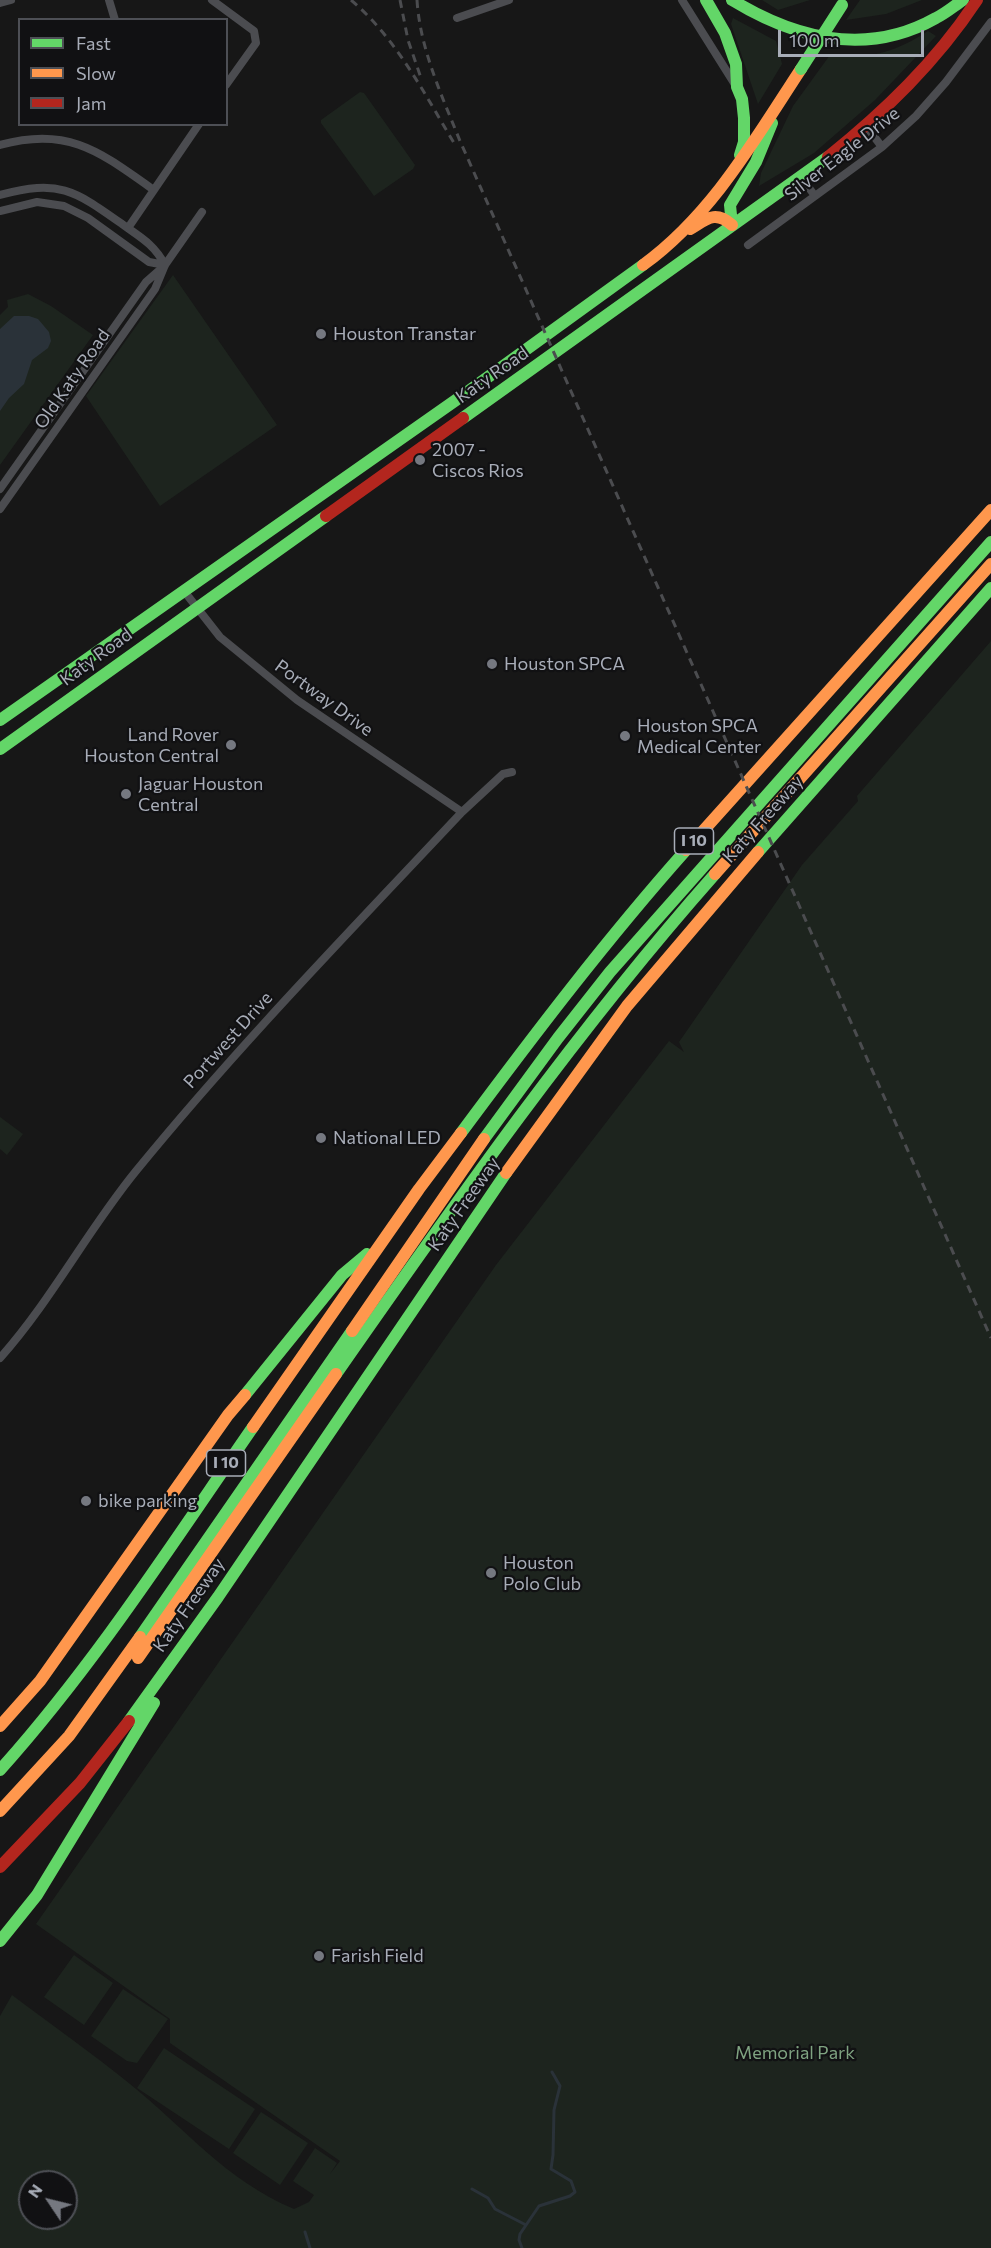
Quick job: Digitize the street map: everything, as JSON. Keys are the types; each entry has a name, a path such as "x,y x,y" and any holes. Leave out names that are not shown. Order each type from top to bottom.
{"main road":[{"path":"706,0 722,28 734,57 738,74 737,87 742,99 744,142 736,168"},
{"path":"732,0 757,16 795,32 818,38 842,40 871,38 901,32 922,25 947,12 963,0"},
{"name":"Katy Road","path":"0,749 801,177 880,115 966,20 977,0"},
{"name":"Katy Road","path":"0,720 653,258 680,234 736,168 844,3"},
{"path":"732,225 730,206 764,146 777,108"},
{"path":"680,234 718,215 723,216 732,225"},
{"path":"337,483 351,497"},
{"name":"Katy Freeway","path":"0,1770 67,1692 419,1189 536,1031 651,890 991,510"},
{"path":"0,1811 69,1736 108,1684 479,1146 558,1038 664,909 991,542"},
{"path":"0,1824 36,1788 76,1742 115,1691 449,1212 566,1055 696,896 991,564"},
{"path":"218,567 231,583"},
{"name":"Katy Freeway","path":"0,1867 34,1834 110,1748 249,1550 579,1069 616,1020 689,930 991,588"},
{"path":"0,1726 40,1681 228,1415 342,1275 387,1236"},
{"path":"0,1941 37,1895 179,1659 249,1550"},
{"path":"0,1757 28,1733 67,1692"},
{"path":"0,1780 67,1692"}],"street":[{"path":"0,3 11,0"},
{"path":"109,0 115,18"},
{"path":"212,0 254,31 256,43 228,82"},
{"path":"456,18 508,0"},
{"path":"682,0 737,87"},
{"name":"Silver Eagle Drive","path":"748,245 882,147 916,116 940,89 991,22"},
{"path":"128,228 196,126"},
{"path":"866,126 882,147"},
{"path":"0,146 46,138 75,142 104,156 154,190"},
{"path":"801,177 815,196"},
{"path":"0,195 32,188 60,189 86,198 157,249 165,265"},
{"path":"0,212 37,202 58,204 80,213 149,262 165,265"},
{"name":"Old Katy Road","path":"0,509 155,289 165,265 202,212"},
{"path":"109,233 118,221"},
{"name":"Old Katy Road","path":"0,489 146,282 165,265"},
{"path":"67,394 76,401"},
{"name":"Portway Drive","path":"184,591 231,648 297,700 462,812"},
{"name":"Portwest Drive","path":"0,1358 134,1174 207,1086 462,812 503,774 512,772"}],"green space":[{"path":"762,0 810,0 778,10"},
{"path":"860,0 922,0 886,14 846,20"},
{"path":"733,18 776,41 782,64 758,104 731,24"},
{"path":"928,31 936,36 875,100 814,153 759,186 761,173 793,106 830,55 857,56 881,53 904,45"},
{"path":"360,92 364,93 415,165 413,169 374,196 321,123 321,120"},
{"path":"173,275 277,425 160,506 86,396"},
{"path":"28,294 51,306 93,335 0,465 0,315 8,307 7,300"},
{"name":"Memorial Park","path":"991,641 991,2248 0,2248 0,2016 12,1995 130,2084 226,2168 269,2197 294,2209 309,2202 314,2195 293,2181 315,2148 337,2163 330,2174 340,2161 170,2043 170,2019 36,1924 496,1265 669,1041 684,1052 679,1042 802,865 858,801 857,796"},
{"path":"0,1117 23,1134 7,1155 0,1149"},
{"path":"74,1955 113,1983 84,2025 44,1997"},
{"path":"123,1989 168,2019 137,2063 127,2061 91,2036"},
{"path":"164,2048 255,2109 229,2149 137,2088"},
{"path":"261,2112 308,2143 280,2185 233,2153"}],"shaded area":[{"path":"14,316 29,316 38,319 49,332 51,341 48,348 32,360 24,384 9,398 0,411 0,329"}],"waterway":[{"path":"522,2248 519,2240 520,2234 539,2206 570,2196 575,2192 571,2181 551,2169 554,2110 560,2086 552,2072"},
{"path":"472,2189 488,2198 495,2209 526,2225"},
{"path":"305,2232 310,2248"}],"railway":[{"path":"351,0 382,31 395,49 454,143"},
{"path":"400,0 408,40 421,78"},
{"path":"417,0 427,54 460,141 991,1338"}],"traffic: fast":[{"path":"706,0 725,33 736,64 737,87 742,99 744,118 744,142 740,155"},
{"path":"732,0 756,14 806,33 858,40 884,37 910,30 940,16 963,0"},
{"path":"801,69 842,5"},
{"path":"732,225 730,205 756,162 772,123"},
{"path":"463,418 828,157"},
{"path":"0,720 466,393 643,265"},
{"path":"0,749 326,516"},
{"path":"484,1139 610,972 991,542"},
{"path":"758,852 991,588"},
{"path":"461,1133 570,989 686,850"},
{"path":"336,1374 518,1118 614,994 715,874"},
{"path":"129,1721 218,1597 506,1173"},
{"path":"245,1395 342,1275 367,1254"},
{"path":"140,1637 352,1331"},
{"path":"0,1770 35,1730 100,1646 253,1427"},
{"path":"0,1941 37,1895 154,1703"}],"traffic: slow":[{"path":"643,265 668,245 711,199 749,149 801,69"},
{"path":"690,229 706,219 716,217 732,225"},
{"path":"686,850 991,510"},
{"path":"715,874 991,564"},
{"path":"506,1173 627,1006 758,852"},
{"path":"253,1427 419,1189 461,1133"},
{"path":"352,1331 484,1139"},
{"path":"138,1658 336,1374"},
{"path":"0,1726 40,1681 228,1415 245,1395"},
{"path":"0,1811 69,1736 140,1637"}],"traffic: jam":[{"path":"828,157 870,122 927,65 977,0"},
{"path":"326,516 463,418"},
{"path":"0,1867 80,1783 129,1721"}],"place":[{"name":"Houston Transtar","path":"321,334"},
{"name":"2007 - Ciscos Rios","path":"420,460"},
{"name":"Houston SPCA","path":"492,664"},
{"name":"Houston SPCA Medical Center","path":"625,736"},
{"name":"Land Rover Houston Central","path":"231,745"},
{"name":"Jaguar Houston Central","path":"126,794"},
{"name":"National LED","path":"321,1138"},
{"name":"bike parking","path":"86,1501"},
{"name":"Houston Polo Club","path":"491,1573"},
{"name":"Farish Field","path":"319,1956"}]}
